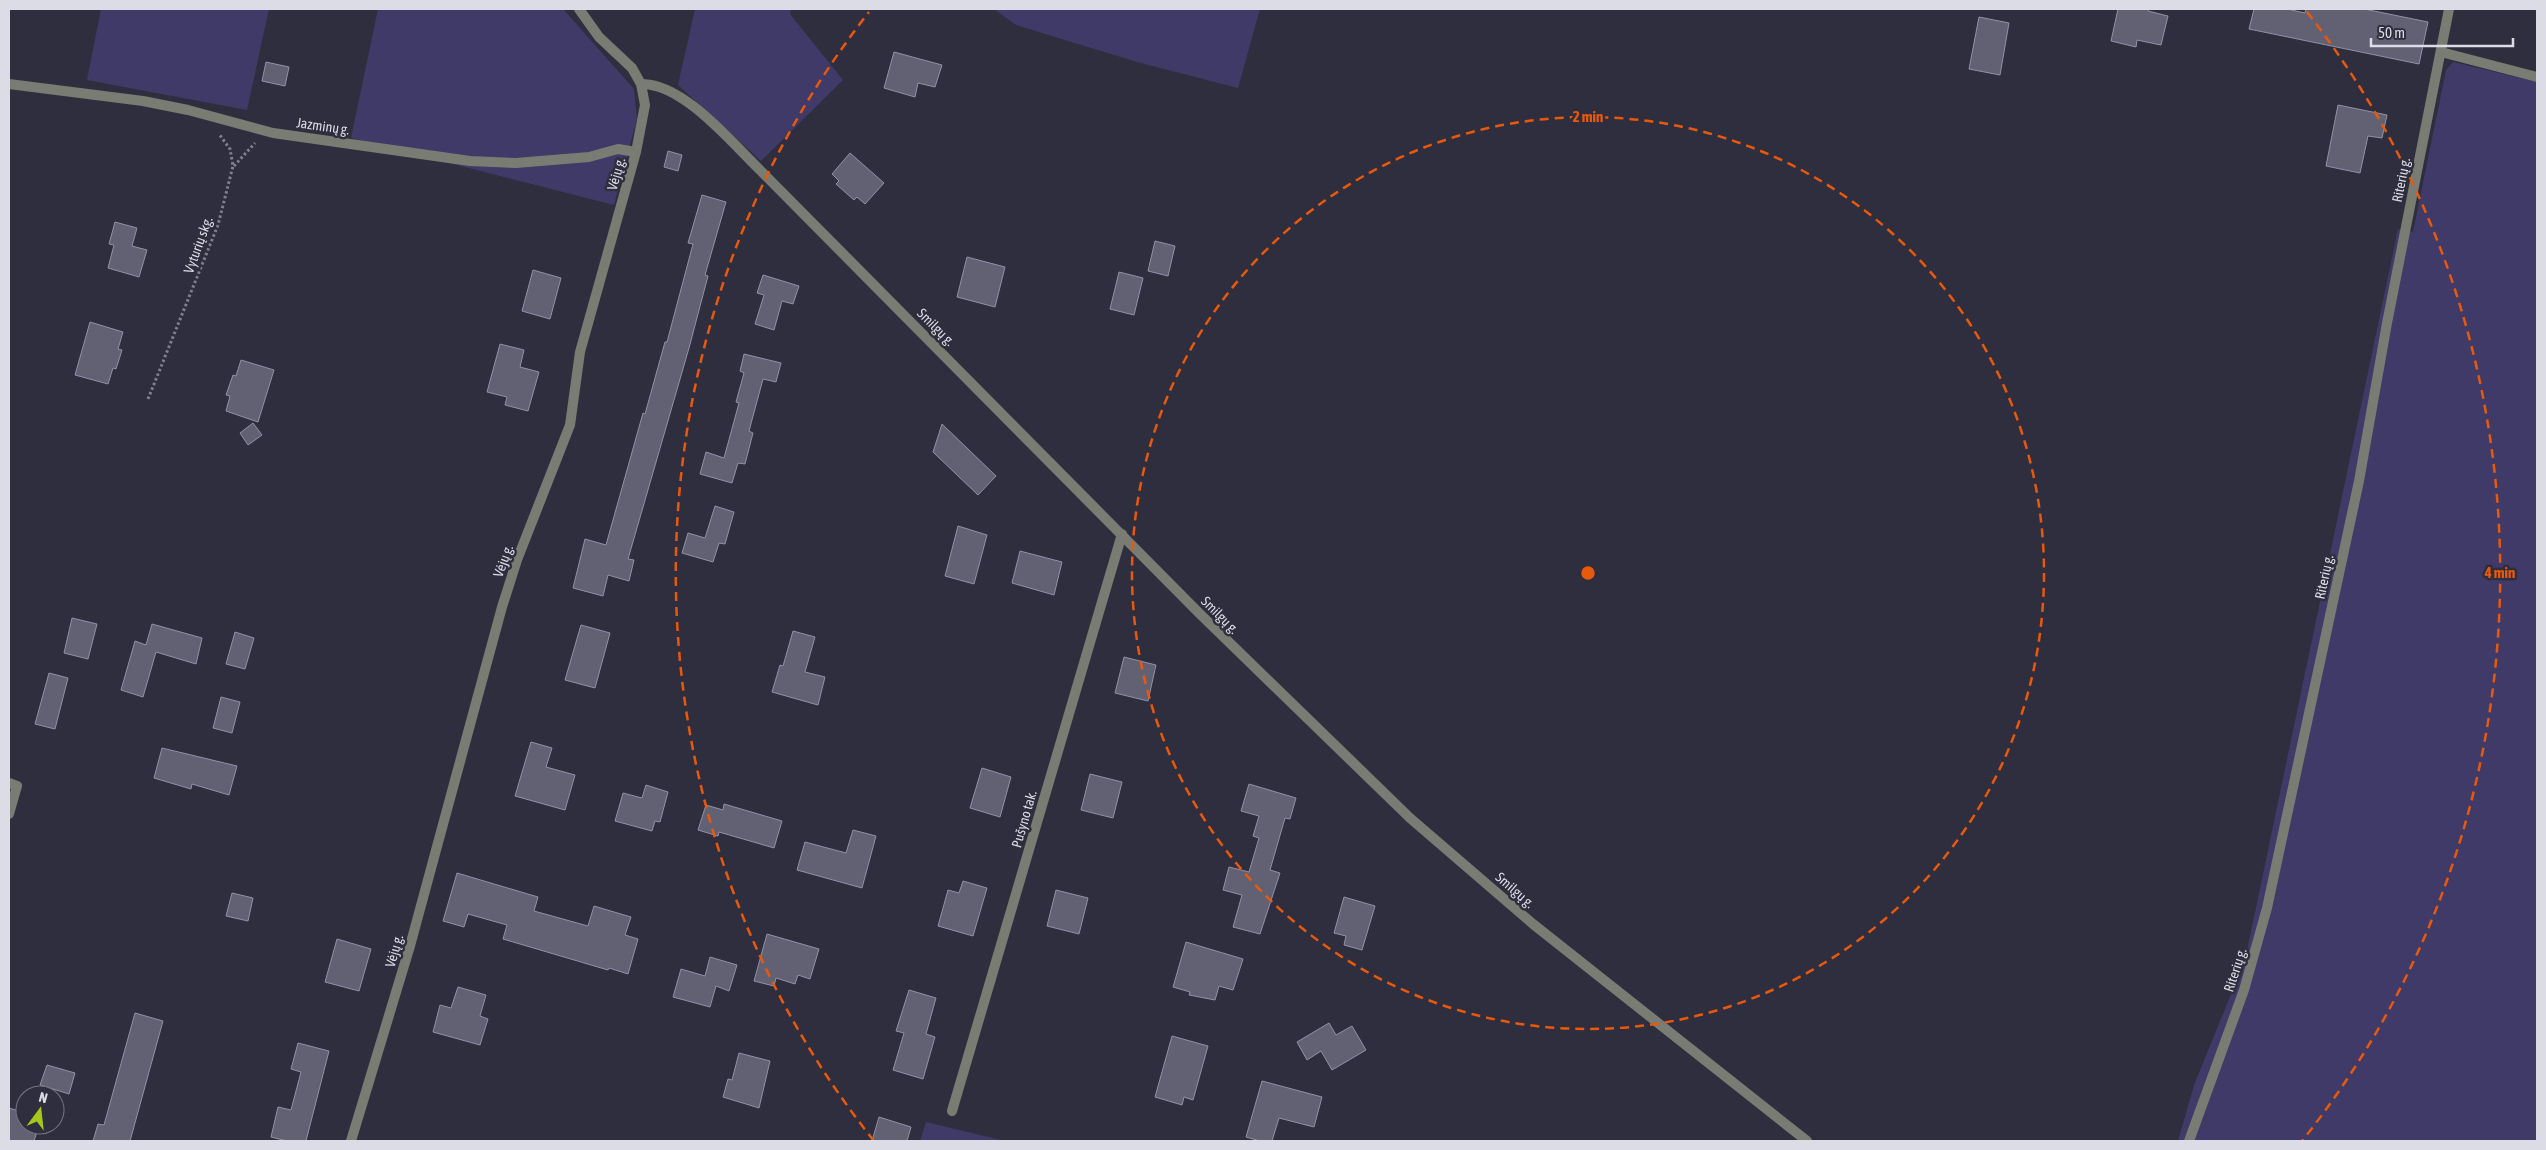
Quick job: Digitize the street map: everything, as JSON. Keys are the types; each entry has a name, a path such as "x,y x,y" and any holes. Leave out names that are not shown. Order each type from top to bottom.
{"street":[{"name":"Vėjų g.","path":"351,1141 410,946 502,607 570,425 582,344 636,152 645,105 641,84 632,68 600,36 579,9"},
{"name":"Riterių g.","path":"2189,1141 2244,990 2268,908 2359,481 2449,9"},
{"path":"2441,52 2537,77"},
{"name":"Jazminų g.","path":"9,84 143,100 273,133 470,161 516,163 588,158 618,149 636,152"},
{"name":"Smilgų g.","path":"641,84 663,87 699,111 1297,710 1410,818 1533,924 1807,1141"},
{"name":"Pušyno tak.","path":"952,1111 1122,534"},
{"path":"9,814 13,785"}],"path":[{"path":"211,128 230,149 233,166"},
{"path":"233,166 257,140 273,133"},
{"name":"Vyturių skg.","path":"148,399 218,224 233,166"}],"shaded area":[{"path":"101,9 269,9 247,110 87,80"},
{"path":"378,9 563,9 634,89 637,119 614,205 351,138"},
{"path":"695,9 791,9 790,14 843,80 761,161 678,85"},
{"path":"994,9 1260,9 1238,88 1137,62 1016,25"},
{"path":"2453,62 2537,82 2537,1141 2178,1141 2194,1085 2245,960 2398,229 2413,232 2446,70"},
{"path":"926,1122 1005,1141 920,1141"}],"building":[{"path":"2118,9 2149,9 2148,11 2168,16 2161,45 2137,40 2136,47 2111,41"},
{"path":"2254,9 2287,9 2305,13 2306,9 2364,9 2428,22 2419,64 2249,29"},
{"path":"1979,17 2009,23 2000,75 1969,69"},
{"path":"894,52 942,65 935,87 918,83 915,97 884,88"},
{"path":"266,62 289,67 285,86 262,81"},
{"path":"2338,105 2387,115 2382,138 2368,136 2360,173 2326,166"},
{"path":"668,151 682,155 678,171 664,167"},
{"path":"850,153 884,183 865,204 857,197 854,200 836,184 839,181 832,174"},
{"path":"702,195 726,202 705,275 708,276 689,348 628,559 634,560 629,581 608,575 603,596 573,588 585,539 606,545 643,413 645,414 665,342 667,342 693,244 688,243"},
{"path":"115,222 137,228 132,246 147,250 139,277 108,268 114,245 109,244"},
{"path":"1155,241 1175,246 1168,276 1148,271"},
{"path":"967,257 1005,267 995,307 957,297"},
{"path":"533,270 561,278 550,319 522,311"},
{"path":"1119,272 1143,278 1134,315 1110,309"},
{"path":"763,275 799,286 793,304 782,301 774,330 755,324 764,295 757,293"},
{"path":"90,322 123,332 118,349 122,350 116,369 113,368 108,384 75,375"},
{"path":"500,344 524,350 520,367 539,372 528,411 505,405 507,397 487,392"},
{"path":"744,354 781,363 776,382 763,379 749,431 753,433 745,464 738,463 732,483 700,474 706,452 724,458 739,403 736,402 744,373 740,371"},
{"path":"241,360 274,370 258,422 226,411 230,396 226,395 233,375 236,376"},
{"path":"253,423 262,435 248,445 240,433"},
{"path":"942,424 996,476 978,495 933,452"},
{"path":"715,506 734,512 725,544 719,543 713,562 682,553 688,533 705,538"},
{"path":"958,526 987,535 974,584 945,576"},
{"path":"1020,551 1062,562 1054,595 1012,583"},
{"path":"72,618 97,624 88,659 64,653"},
{"path":"152,624 202,638 196,664 156,652 143,697 121,690 135,641 146,645"},
{"path":"581,625 610,633 595,688 565,680"},
{"path":"793,631 815,637 805,672 825,677 818,705 772,692 780,665 783,666"},
{"path":"235,632 254,638 245,669 226,664"},
{"path":"1124,657 1156,665 1148,701 1115,693"},
{"path":"49,673 68,678 55,729 35,724"},
{"path":"221,697 240,702 232,733 213,728"},
{"path":"531,742 552,748 546,767 575,775 565,810 515,796"},
{"path":"162,748 237,766 229,795 192,784 191,789 154,778"},
{"path":"982,768 1011,777 1000,817 970,808"},
{"path":"1090,774 1122,782 1113,818 1081,810"},
{"path":"1249,784 1296,798 1290,819 1285,818 1270,870 1280,873 1260,934 1233,927 1242,895 1223,890 1229,867 1249,872 1259,838 1253,836 1259,816 1241,811"},
{"path":"646,785 668,792 660,822 655,821 652,831 615,821 623,793 642,798"},
{"path":"724,804 782,821 774,848 719,832 718,836 698,830 706,805 723,810"},
{"path":"853,830 876,836 862,888 797,870 805,842 846,853"},
{"path":"457,873 538,897 534,911 588,926 594,906 631,917 625,935 638,939 628,974 609,968 608,970 503,939 507,925 468,914 464,927 443,921"},
{"path":"963,881 987,888 973,936 938,926 948,890 959,893"},
{"path":"1056,890 1088,898 1079,934 1047,926"},
{"path":"232,893 253,898 248,921 226,916"},
{"path":"1344,897 1375,906 1362,950 1344,945 1346,936 1334,933"},
{"path":"767,934 819,949 810,979 798,975 795,984 776,978 774,986 754,981"},
{"path":"337,939 371,949 359,991 325,982"},
{"path":"1186,942 1243,959 1233,990 1219,986 1215,1000 1189,995 1190,992 1173,987"},
{"path":"710,957 737,965 729,991 716,986 710,1007 673,997 681,969 705,976"},
{"path":"458,987 486,995 480,1016 488,1019 480,1045 433,1032 440,1005 451,1008"},
{"path":"909,990 936,998 926,1034 935,1037 923,1079 893,1070 904,1033 896,1031"},
{"path":"135,1013 163,1021 130,1141 93,1141 98,1124 104,1125"},
{"path":"1329,1023 1336,1035 1352,1026 1366,1050 1332,1070 1321,1051 1307,1060 1297,1042"},
{"path":"1172,1036 1208,1046 1193,1100 1184,1097 1182,1105 1155,1097"},
{"path":"298,1043 329,1051 306,1141 287,1141 271,1137 278,1107 291,1110 301,1072 291,1069"},
{"path":"739,1053 770,1061 759,1108 723,1097 728,1079 732,1080"},
{"path":"47,1065 75,1073 69,1094 65,1093 65,1085 40,1085"},
{"path":"1262,1081 1322,1097 1314,1127 1279,1118 1272,1141 1260,1141 1246,1137"},
{"path":"9,1108 15,1110 15,1135 36,1135 34,1141 9,1141"},
{"path":"879,1117 911,1127 907,1141 872,1141"}]}
